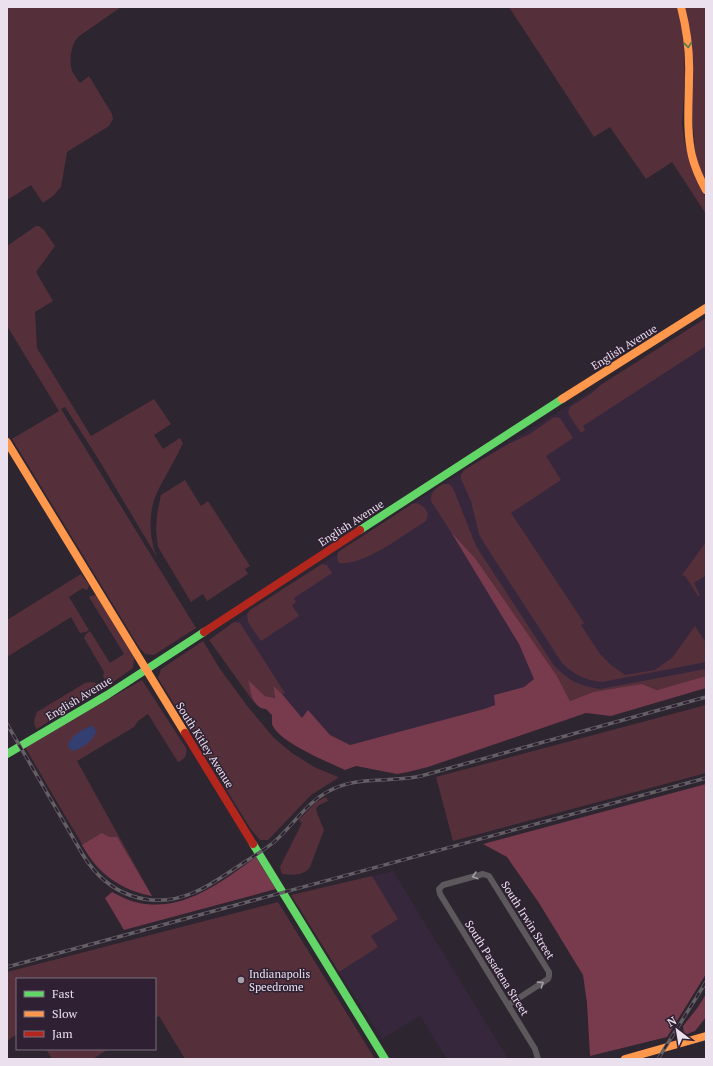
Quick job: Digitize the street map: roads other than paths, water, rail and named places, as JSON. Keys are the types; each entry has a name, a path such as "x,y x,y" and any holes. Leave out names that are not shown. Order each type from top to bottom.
{"main road":[{"path":"681,7 687,33 690,57 687,120 688,142 696,169 706,190"},
{"name":"English Avenue","path":"7,754 107,695 506,435 706,308"},
{"name":"South Kitley Avenue","path":"7,442 385,1059"},
{"path":"625,1059 706,1036"}],"street":[{"name":"South Irwin Street","path":"439,889 443,885 483,874 489,876 549,972 548,979 508,1005"},
{"name":"South Pasadena Street","path":"439,889 440,894 535,1049 538,1059"}],"water":[{"path":"93,726 96,731 95,735 90,741 84,746 73,751 69,748 68,744 75,735 86,728"}],"railway":[{"path":"7,724 83,855 93,869 105,881 118,890 132,896 163,900 179,898 206,887 261,852 281,836 319,797 338,787 361,781 421,776 706,697"},
{"path":"7,967 706,778"},
{"path":"658,1059 706,982"}],"place":[{"name":"Indianapolis Speedrome","path":"241,980"}]}
